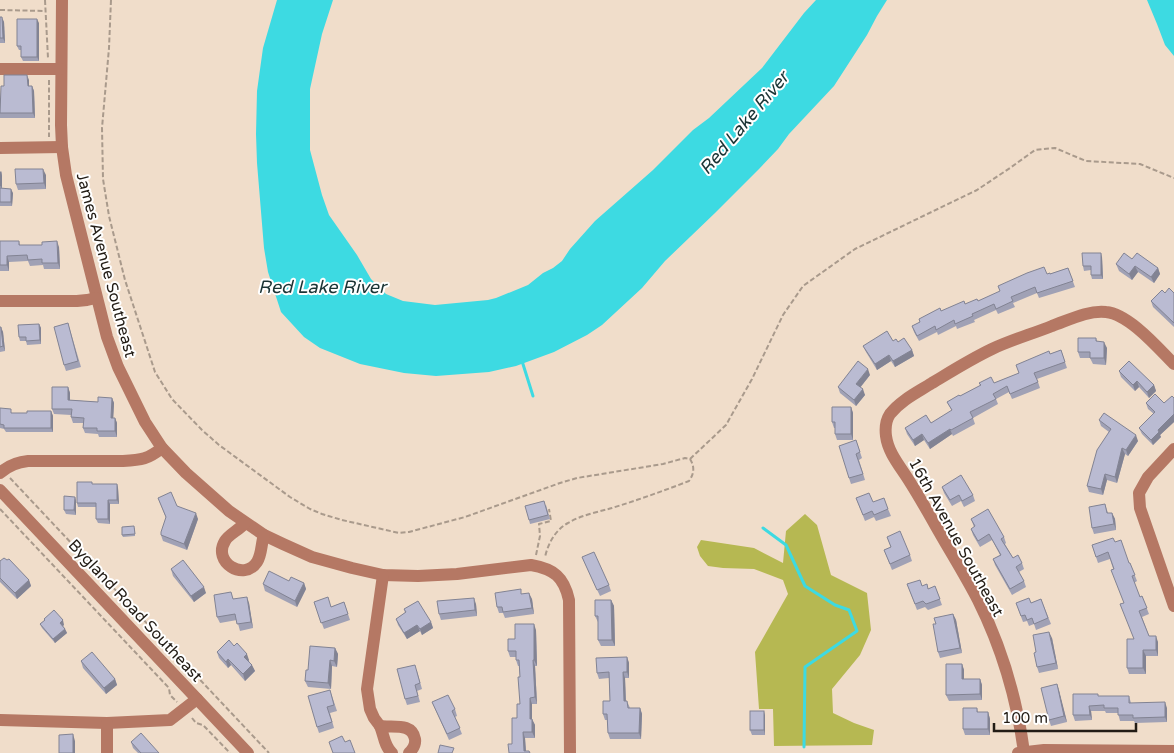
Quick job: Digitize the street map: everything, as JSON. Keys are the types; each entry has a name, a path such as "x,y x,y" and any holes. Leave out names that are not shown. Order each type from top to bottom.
{"street":[{"name":"James Avenue Southeast","path":"62,0 62,148 66,175 107,337 118,367 145,422 162,448 186,473 245,523 264,535 312,557 383,575 457,574 516,566 538,566"},
{"path":"0,69 61,69"},
{"path":"0,148 62,148"},
{"path":"0,301 77,301 96,298"},
{"name":"16th Avenue Southeast","path":"1021,752 1016,708 1002,656 992,631 964,574 894,458 888,445 885,426 889,416 898,405 978,356 1011,341 1095,312 1112,313 1128,321 1174,364"},
{"path":"2,472 17,462 28,461 139,460 151,457 162,448"},
{"path":"1174,449 1148,477 1138,493 1140,508 1174,606"},
{"name":"Bygland Road Southeast","path":"0,490 248,753"},
{"path":"245,523 226,539 223,544 222,557 230,567 242,570 254,566 260,555 264,535"},
{"path":"538,566 551,571 562,582 567,590 569,600 570,753"},
{"path":"383,575 367,689 370,709 384,735 386,746 392,753"},
{"path":"0,720 107,723 170,720 197,699"},
{"path":"107,723 107,753"},
{"path":"380,726 390,728 402,726 410,730 415,738 415,743 414,748 409,753"},
{"path":"1021,752 1051,750 1174,751"}],"path":[{"path":"111,0 102,128 103,179 109,216 125,280 154,372 172,399 219,445 290,497 310,509 342,520 399,533 465,517 577,478 657,465 685,458 690,459"},
{"path":"0,10 45,11"},
{"path":"690,459 726,425 752,379 783,315 803,286 855,249 977,190 1035,150 1055,148 1086,161 1140,164 1174,178"},
{"path":"538,566 556,533 568,522 688,481 694,471 690,459"},
{"path":"2,472 269,753"},
{"path":"538,566 539,524 551,521 549,508"},
{"path":"0,509 169,688 170,695 196,723 203,725 230,753"}],"shaded area":[{"path":"805,514 817,525 831,575 867,593 871,630 860,655 832,689 833,713 874,730 872,745 774,746 773,709 759,709 755,652 788,594 783,580 754,569 708,566 700,556 697,547 701,540 754,548 783,563 786,531"}],"water":[{"name":"Red Lake River","path":"277,0 333,0 322,34 310,89 310,150 329,215 371,279 386,294 403,301 435,305 496,298 528,285 562,261 595,221 653,170 693,130 709,118 762,68 816,0 887,0 834,86 759,169 665,261 642,288 602,325 554,352 516,366 489,372 436,376 404,373 360,364 320,348 304,337 281,312 268,272 264,248 256,134 257,91 263,48"},
{"path":"1147,0 1174,0 1174,56 1165,45"}],"building":[{"path":"0,17 2,17 3,38 0,38"},
{"path":"17,19 37,19 37,57 21,57 21,46 17,46"},
{"path":"4,75 27,75 28,86 32,86 33,113 0,113 1,86 4,86"},
{"path":"15,169 43,169 44,183 16,184"},
{"path":"0,188 11,189 11,202 0,202"},
{"path":"0,241 19,241 19,245 42,245 42,242 57,241 58,263 42,263 42,259 28,260 27,255 7,256 7,265 0,265"},
{"path":"1082,253 1101,253 1101,275 1091,275 1091,266 1083,266"},
{"path":"1124,253 1132,259 1137,253 1158,268 1151,277 1135,266 1129,274 1116,264"},
{"path":"1044,267 1047,274 1068,268 1073,281 1037,293 1035,287 1011,297 1013,301 996,309 994,304 955,324 954,320 936,330 935,326 917,336 912,326 920,322 919,319 940,308 941,311 964,301 965,304 977,299 978,301 1000,291 998,286"},
{"path":"1169,288 1174,293 1174,323 1151,301 1162,290 1165,293"},
{"path":"68,323 78,361 64,365 54,327"},
{"path":"39,324 40,340 26,341 26,337 19,337 18,325"},
{"path":"0,327 3,346 0,347"},
{"path":"887,331 893,341 896,339 898,342 904,338 912,350 893,361 889,355 875,364 863,346"},
{"path":"1078,338 1096,338 1096,341 1104,342 1104,358 1090,358 1090,352 1078,352"},
{"path":"1061,350 1065,362 1034,373 1038,382 1010,394 1007,386 993,394 996,399 970,412 973,418 950,429 928,443 922,434 913,440 905,428 926,415 931,423 952,410 947,402 981,385 979,383 991,377 994,383 1019,373 1016,365 1049,351 1050,354"},
{"path":"858,361 868,369 856,384 863,389 854,400 838,387"},
{"path":"1129,361 1154,385 1147,392 1137,381 1133,385 1119,371"},
{"path":"52,387 68,387 68,400 98,402 98,397 112,398 111,418 115,418 115,431 97,431 97,428 83,428 84,418 71,417 72,409 52,409"},
{"path":"1155,394 1164,403 1172,396 1174,398 1174,414 1151,440 1139,428 1155,412 1146,403"},
{"path":"832,407 851,407 851,434 835,434 835,422 832,422"},
{"path":"0,408 11,409 11,413 51,411 51,428 4,428 4,425 0,424"},
{"path":"1104,413 1136,435 1126,450 1122,448 1115,477 1105,474 1101,489 1087,486 1097,450 1111,429 1099,420"},
{"path":"856,440 860,452 856,454 863,474 849,478 839,446"},
{"path":"961,475 973,495 962,501 959,495 950,500 942,487"},
{"path":"77,482 117,484 117,500 108,500 108,519 96,519 96,503 77,503"},
{"path":"171,492 177,506 196,513 184,544 161,535 166,517 158,498"},
{"path":"869,493 873,502 884,498 888,509 874,515 872,511 863,515 856,498"},
{"path":"64,496 75,497 74,510 64,510"},
{"path":"544,501 548,515 529,520 525,506"},
{"path":"1105,504 1107,513 1112,513 1114,524 1092,528 1089,507"},
{"path":"988,509 1004,537 1001,539 1013,558 1018,555 1022,563 1016,567 1024,581 1010,589 993,559 1001,555 989,534 978,541 971,529 975,526 971,519"},
{"path":"134,526 135,534 122,535 122,527"},
{"path":"900,531 910,555 890,564 884,550 891,547 887,537"},
{"path":"1113,538 1115,542 1121,540 1135,575 1132,576 1140,597 1142,596 1147,608 1139,611 1149,636 1156,636 1156,650 1143,650 1143,668 1127,668 1127,639 1134,639 1120,604 1124,603 1111,570 1114,569 1108,552 1096,557 1092,545"},
{"path":"594,552 609,585 597,590 582,557"},
{"path":"4,558 9,559 29,580 15,593 0,578 0,561"},
{"path":"183,560 204,587 191,596 171,569"},
{"path":"269,571 289,581 291,577 304,583 295,601 263,584"},
{"path":"920,580 922,586 927,584 928,589 935,586 940,599 926,604 923,601 915,604 907,584"},
{"path":"521,589 521,594 529,593 532,608 503,612 502,607 497,607 495,593"},
{"path":"231,592 233,599 247,597 251,622 237,624 235,614 217,617 214,595"},
{"path":"328,597 331,607 344,602 348,614 321,623 314,602"},
{"path":"474,598 475,610 439,614 437,601"},
{"path":"1029,598 1031,603 1041,599 1048,618 1034,624 1032,618 1027,620 1025,615 1021,616 1016,603"},
{"path":"595,600 611,600 612,640 598,640 598,616 595,616"},
{"path":"418,601 431,622 420,629 417,625 404,633 396,619 406,612 404,609"},
{"path":"54,610 63,620 60,623 65,629 53,639 40,624"},
{"path":"953,614 960,648 938,652 933,624 936,624 934,618"},
{"path":"515,624 534,624 535,697 530,698 532,732 523,732 524,751 529,751 530,753 509,753 508,744 512,744 512,718 517,718 517,704 520,704 519,660 516,660 516,651 508,651 508,639 515,639"},
{"path":"1049,632 1056,663 1037,667 1033,635"},
{"path":"229,640 234,646 237,643 247,654 244,657 252,665 243,674 228,659 226,662 217,652"},
{"path":"310,646 335,648 334,661 330,660 328,683 305,681"},
{"path":"92,652 115,679 104,688 81,661"},
{"path":"627,657 627,672 623,672 624,701 627,701 628,708 640,708 639,733 608,733 607,714 603,714 603,701 610,701 609,672 597,673 596,658"},
{"path":"946,664 962,664 962,679 980,679 980,694 946,695"},
{"path":"415,665 420,683 415,685 418,696 405,699 397,669"},
{"path":"1057,684 1064,716 1049,720 1041,688"},
{"path":"330,690 334,705 327,707 332,722 317,727 308,696"},
{"path":"1073,694 1129,696 1129,703 1165,702 1165,717 1133,718 1133,715 1118,715 1118,708 1104,708 1104,705 1089,706 1090,715 1073,715"},
{"path":"448,695 455,709 452,711 460,728 447,734 432,702"},
{"path":"963,708 977,708 977,712 988,712 988,729 963,729"},
{"path":"750,711 764,711 764,730 750,730"},
{"path":"141,733 159,753 141,753 131,742"},
{"path":"73,734 73,753 59,753 59,735"},
{"path":"342,736 345,742 350,740 355,753 333,753 329,742"},
{"path":"440,745 454,748 452,753 438,753"}],"waterway":[{"path":"522,361 533,396"},
{"path":"763,528 786,545 805,586 835,605 849,610 857,631 805,667 804,747"}]}
